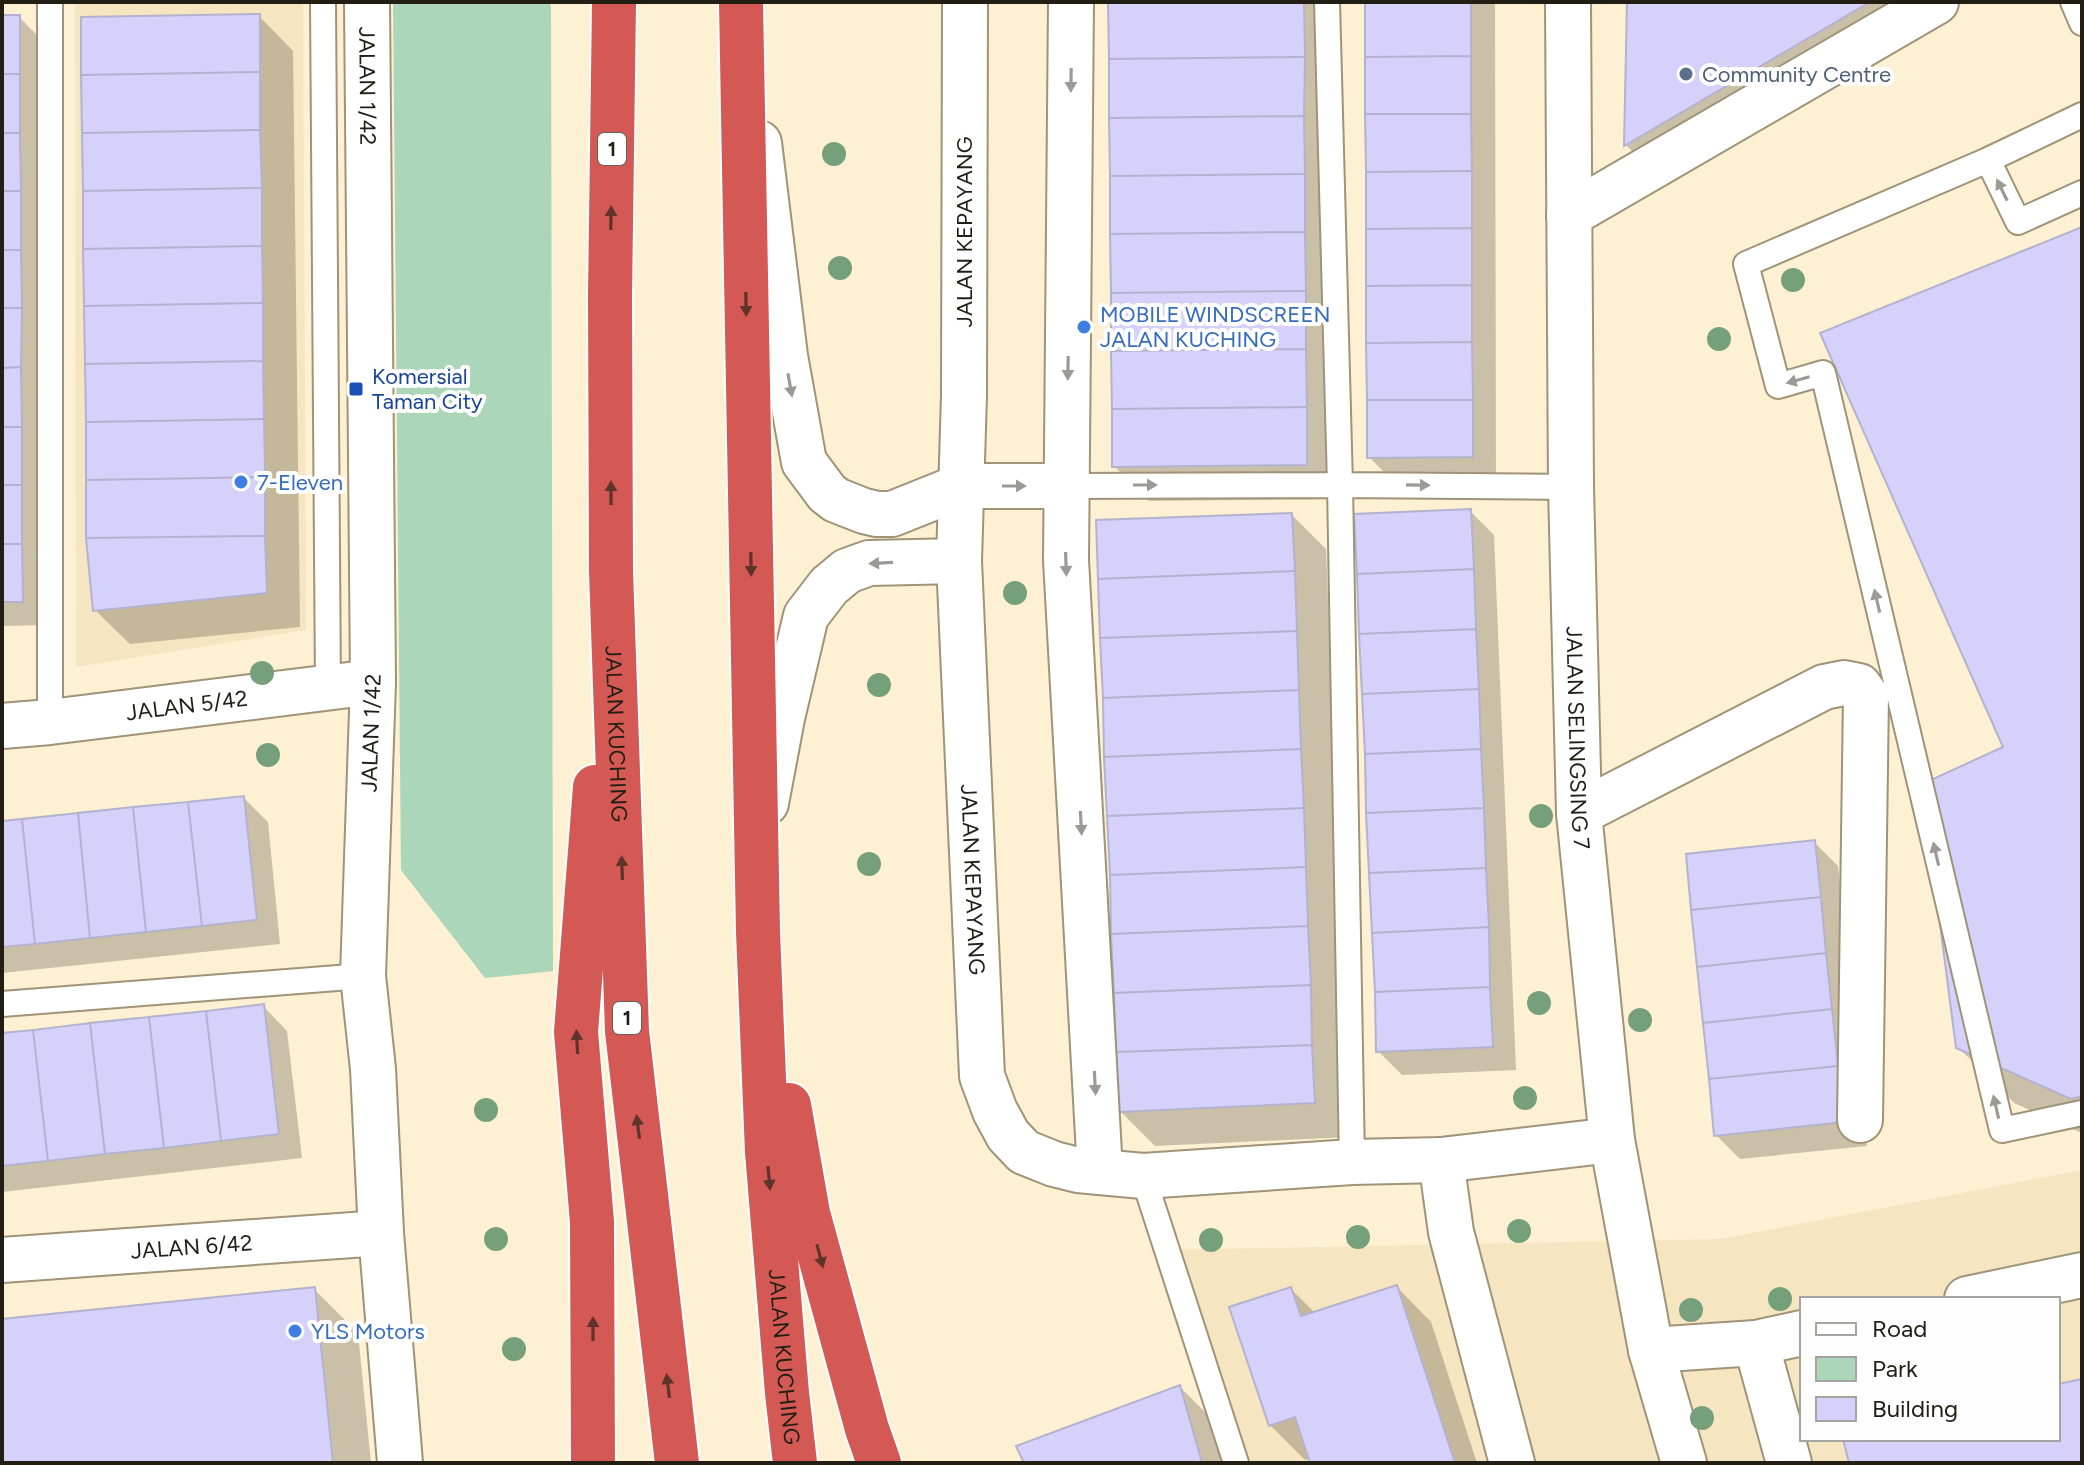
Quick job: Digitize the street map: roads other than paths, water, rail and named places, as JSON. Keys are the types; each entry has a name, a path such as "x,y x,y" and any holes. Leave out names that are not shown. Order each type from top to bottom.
{"highway":[{"name":"JALAN KUCHING","path":"614,2 610,296 611,571 627,1031 677,1463"},
{"name":"JALAN KUCHING","path":"741,2 758,932 767,1152 795,1463"},
{"path":"593,1463 592,1222 576,1032 611,571"},
{"path":"758,932 808,1213 879,1463"}],"street":[{"name":"JALAN 1/42","path":"367,2 373,682 363,976 373,1069 381,1233 400,1463"},
{"path":"741,2 785,356 804,462 836,500 877,514 892,514 962,486 1067,486"},
{"name":"JALAN KEPAYANG","path":"965,2 964,379 959,561 982,1076 1008,1135 1024,1152 1054,1164 1078,1170 1143,1176 1352,1162 1441,1160 1612,1140"},
{"path":"1071,2 1066,560 1100,1172"},
{"name":"JALAN SELINGSING 7","path":"1568,2 1571,487 1579,813 1612,1140 1651,1350 1684,1463"},
{"path":"1569,215 1936,2"},
{"path":"757,851 782,718 806,616 829,586 847,571 869,563 959,561"},
{"name":"JALAN 5/42","path":"2,726 373,682"},
{"path":"1579,813 1824,687 1844,683 1859,686 1866,696 1860,1120"},
{"path":"1441,1160 1451,1232 1512,1463"},
{"name":"JALAN 6/42","path":"2,1260 381,1233"},
{"path":"1977,1297 2082,1275"},
{"path":"1651,1350 1756,1343 1800,1333"},
{"path":"1756,1343 1789,1463"}],"lane":[{"path":"50,2 50,722"},
{"path":"323,2 328,688"},
{"path":"1327,2 1340,485 1352,1162"},
{"path":"2073,2 2082,23"},
{"path":"2082,115 1988,160 1746,264 1778,386 1823,373 2002,1130 2082,1113"},
{"path":"1988,160 2018,222 2082,193"},
{"path":"1067,486 1571,487"},
{"path":"2,1004 363,976"},
{"path":"1143,1176 1236,1463"}],"place":[{"name":"Community Centre","path":"1686,74"},
{"name":"MOBILE WINDSCREEN JALAN KUCHING","path":"1084,327"},
{"name":"Komersial Taman City","path":"356,389"},
{"name":"7-Eleven","path":"241,482"},
{"name":"YLS Motors","path":"295,1331"}]}
